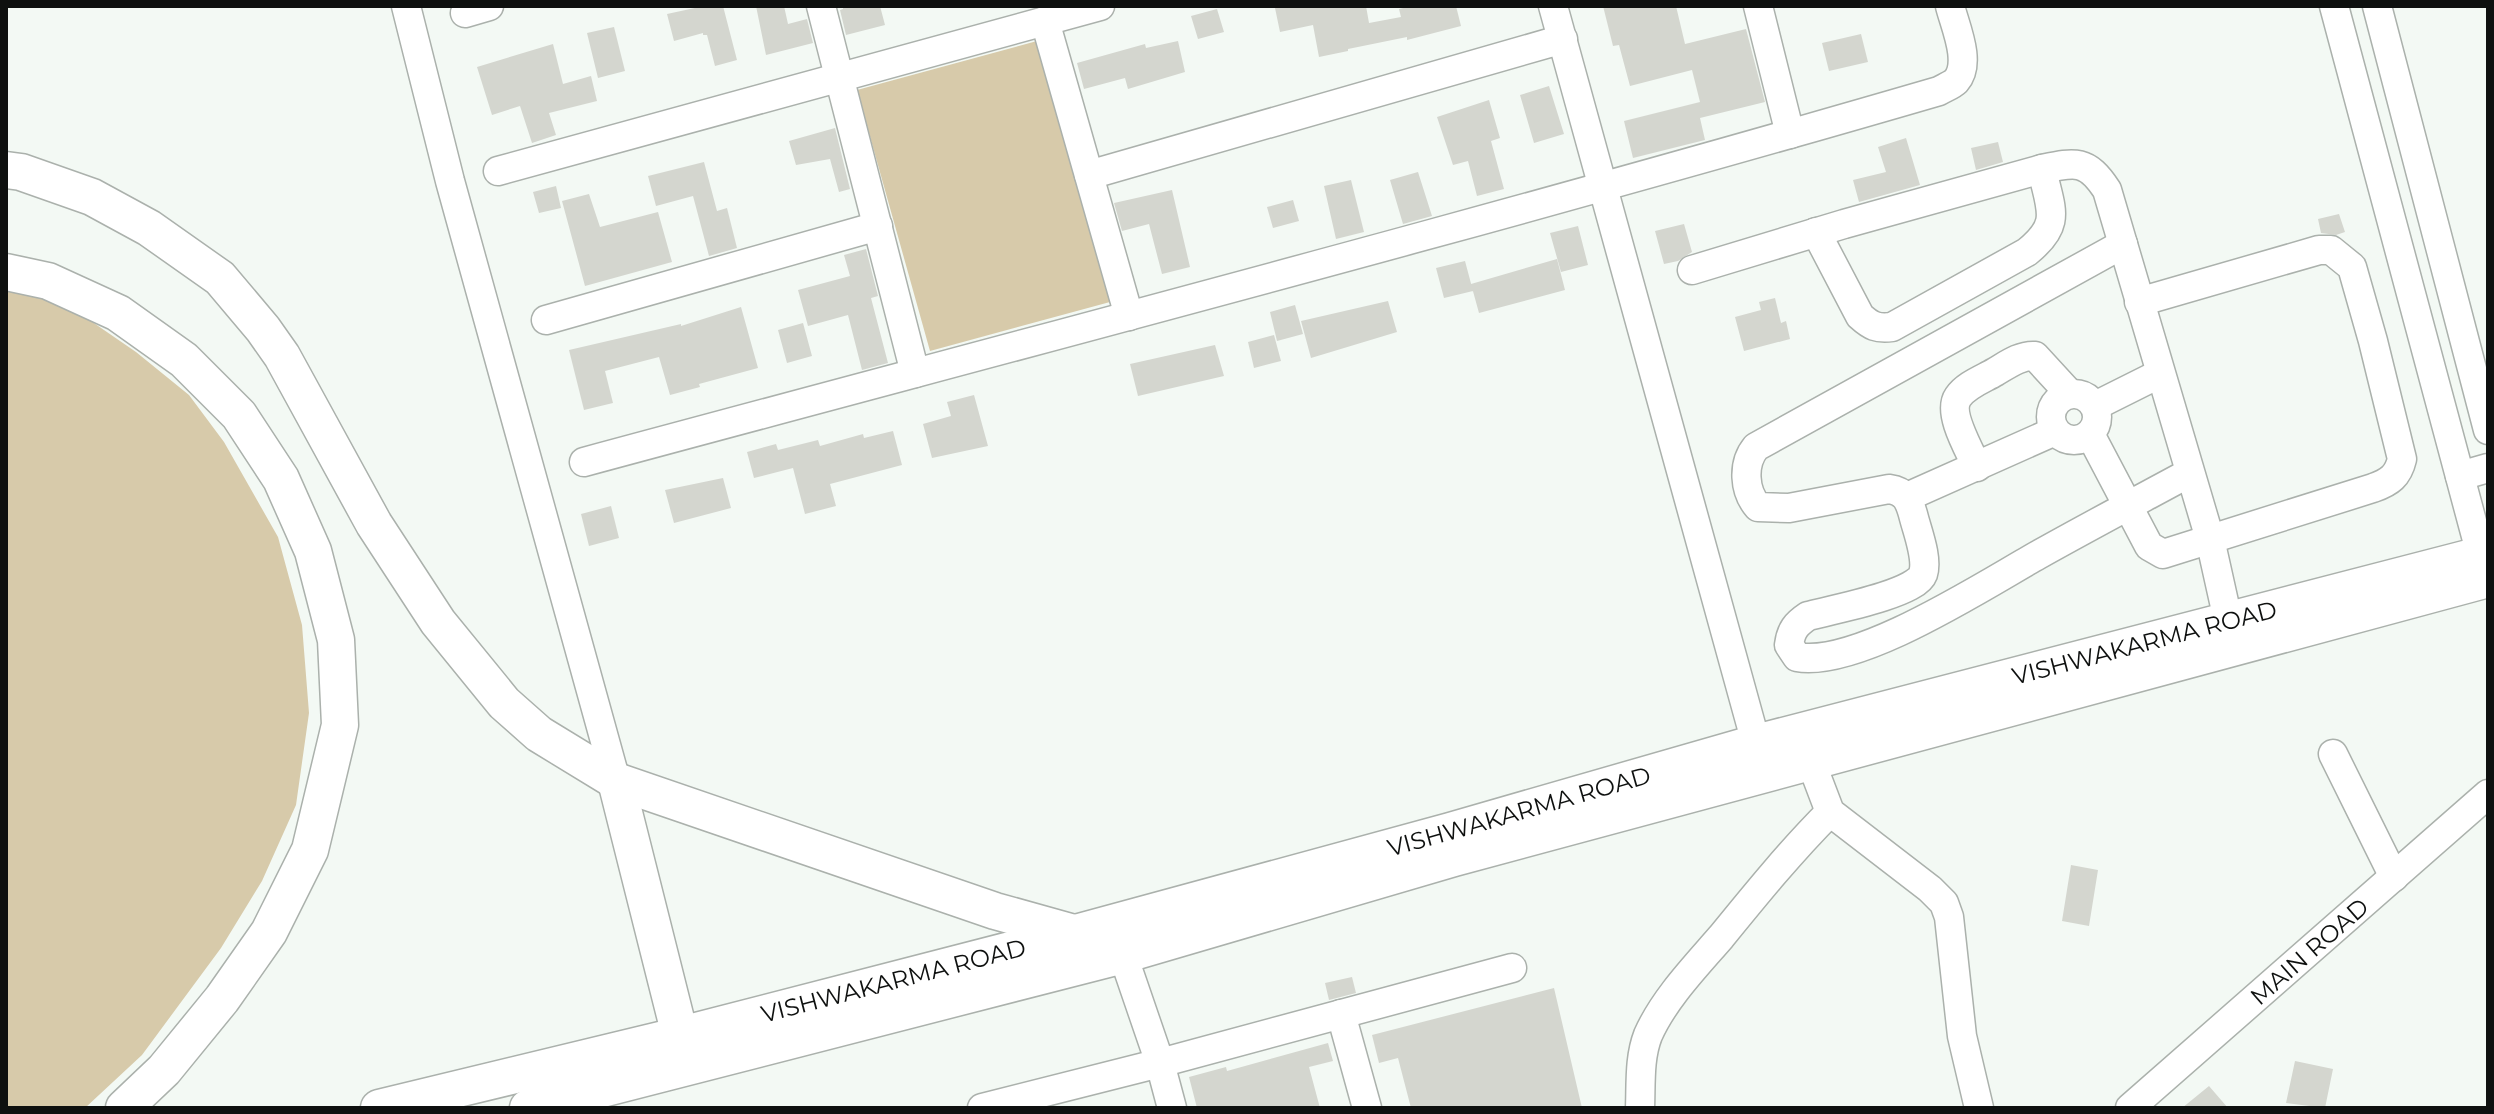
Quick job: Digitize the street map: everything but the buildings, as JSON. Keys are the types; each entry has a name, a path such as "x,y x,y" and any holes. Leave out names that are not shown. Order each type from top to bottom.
{"main road":[{"path":"6,170 21,172 92,197 149,228 220,278 282,356 374,524 447,634 523,721 539,734 616,781 995,911 1076,933"},
{"path":"6,272 48,281 118,313 184,360 239,415 281,479 313,551 336,640 340,725 310,850 269,932 222,999 164,1070 124,1108"},
{"name":"VISHWAKARMA ROAD","path":"379,1108 594,1055 684,1052 1123,955 1454,858 1756,743 2228,620 2486,562"},
{"name":"VISHWAKARMA ROAD","path":"548,1106 607,1099 684,1052 1076,933 1595,805 1811,762 2486,562"},
{"path":"616,781 684,1052"}],"street":[{"path":"406,6 450,181 616,781"},
{"path":"821,6 915,373"},
{"path":"498,171 1100,6"},
{"path":"1553,6 1756,743"},
{"path":"1758,6 1790,134"},
{"path":"584,462 1129,316 1939,91 1956,81 1962,67 1950,6"},
{"path":"2334,6 2460,476 2486,562"},
{"path":"2377,6 2488,430"},
{"path":"1045,21 1129,316"},
{"path":"1089,175 1563,39"},
{"path":"1692,270 2042,169 2071,163 2083,165 2096,173 2107,190 2123,244 2210,539 2228,620"},
{"path":"1816,232 1860,316 1879,328 1892,327 2040,242 2049,231 2052,220 2042,169"},
{"path":"546,320 878,226"},
{"path":"2123,244 1756,447 1746,466 1752,500 1758,507 1789,508 1889,489 1900,490 1907,497 1924,565 1923,576 1917,583 1901,591 1808,616 1791,633 1789,645 1797,657 1812,659 1833,656 1930,617 2189,473"},
{"path":"2090,434 2149,546 2157,553 2171,553 2387,483 2399,473 2402,459 2352,267 2331,250 2319,250 2139,302"},
{"path":"1977,467 1954,407 1958,397 1969,387 2018,359 2035,356 2069,393 2085,395 2095,406 2098,421 2090,434 2083,438 2068,439 2055,431 2052,408 2069,393"},
{"path":"2095,406 2159,374"},
{"path":"1907,497 2055,431"},
{"path":"2460,476 2488,468"},
{"path":"2333,754 2394,877"},
{"path":"1811,762 1830,812 1944,903 1953,939 1962,1036 1979,1108"},
{"name":"MAIN ROAD","path":"2130,1108 2488,794"},
{"path":"1640,1108 1642,1055 1662,1012 1798,844 1830,812"},
{"path":"1123,955 1172,1108"},
{"path":"986,1108 1512,968"},
{"path":"1341,1014 1367,1108"},
{"path":"594,1055 607,1099"},
{"path":"547,1066 548,1106"}],"shaded area":[{"path":"1037,41 1110,302 930,351 857,90"},
{"path":"6,288 72,308 136,352 189,395 224,442 278,537 302,625 309,713 296,805 262,881 221,948 142,1055 85,1108 6,1108"}]}
